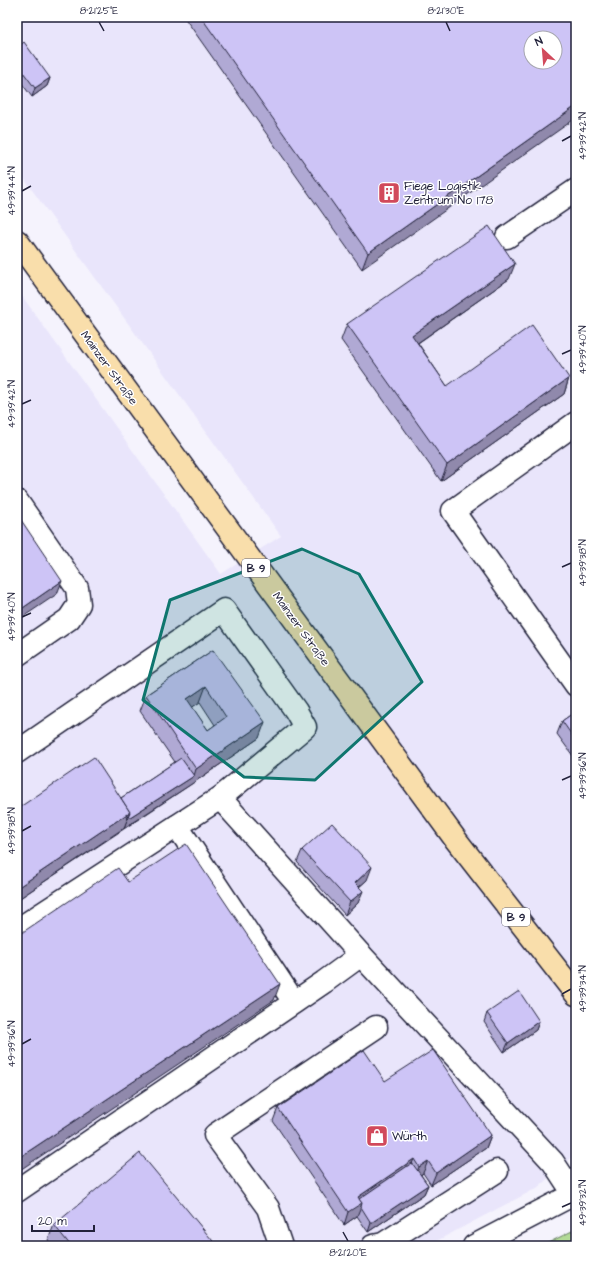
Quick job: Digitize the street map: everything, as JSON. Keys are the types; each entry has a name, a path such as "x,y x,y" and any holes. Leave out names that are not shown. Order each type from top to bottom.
{"main road":[{"name":"Mainzer Straße","path":"17,242 456,840 576,994"}],"street":[{"path":"507,237 576,190"},
{"path":"576,423 453,511 576,686"},
{"path":"17,501 77,588 80,604 69,619 17,655"},
{"path":"17,752 224,610 296,711 305,727 220,798 17,930"},
{"path":"220,798 361,955 553,1162 575,1193 474,1246"},
{"path":"177,826 294,1002"},
{"path":"17,1191 361,955"},
{"path":"284,1245 268,1208 215,1135 376,1027"},
{"path":"373,1246 383,1244 497,1171"}],"highlighted area":[{"path":"302,549 359,574 422,682 315,780 244,777 143,700 170,600"}],"shaded area":[{"path":"17,17 576,17 576,1154 537,1188 427,1246 17,1246 17,289 221,574 281,536 17,169"}],"green space":[{"path":"576,1229 576,1246 542,1246"}],"building":[{"name":"Fiege Logistik Zentrum No 178","path":"201,17 576,17 576,106 368,253"},
{"path":"24,42 50,78 35,88 17,64 17,48"},
{"path":"489,226 515,264 412,335 447,386 532,325 569,378 447,465 347,324"},
{"path":"17,514 62,581 17,612"},
{"path":"213,650 265,722 196,769 146,695","holes":["206,686 226,717 208,730 187,699"]},
{"path":"576,711 576,741 562,721"},
{"path":"94,757 130,812 17,888 17,809"},
{"path":"181,758 194,776 127,819 130,812 121,798"},
{"path":"332,823 372,867 355,883 363,891 350,902 302,850"},
{"path":"186,844 280,984 17,1159 17,936 118,868 128,882"},
{"path":"519,991 539,1021 508,1043 487,1013"},
{"path":"364,1050 385,1081 433,1050 491,1135 436,1173 428,1161 419,1167 414,1159 358,1197 362,1203 348,1212 278,1108"},
{"path":"140,1153 217,1246 71,1246 54,1225"},
{"path":"412,1163 428,1185 371,1223 361,1207 362,1203 359,1199"}],"place":[{"name":"Fiege Logistik Zentrum No 178","path":"389,193"},
{"name":"Würth","path":"377,1136"}]}
